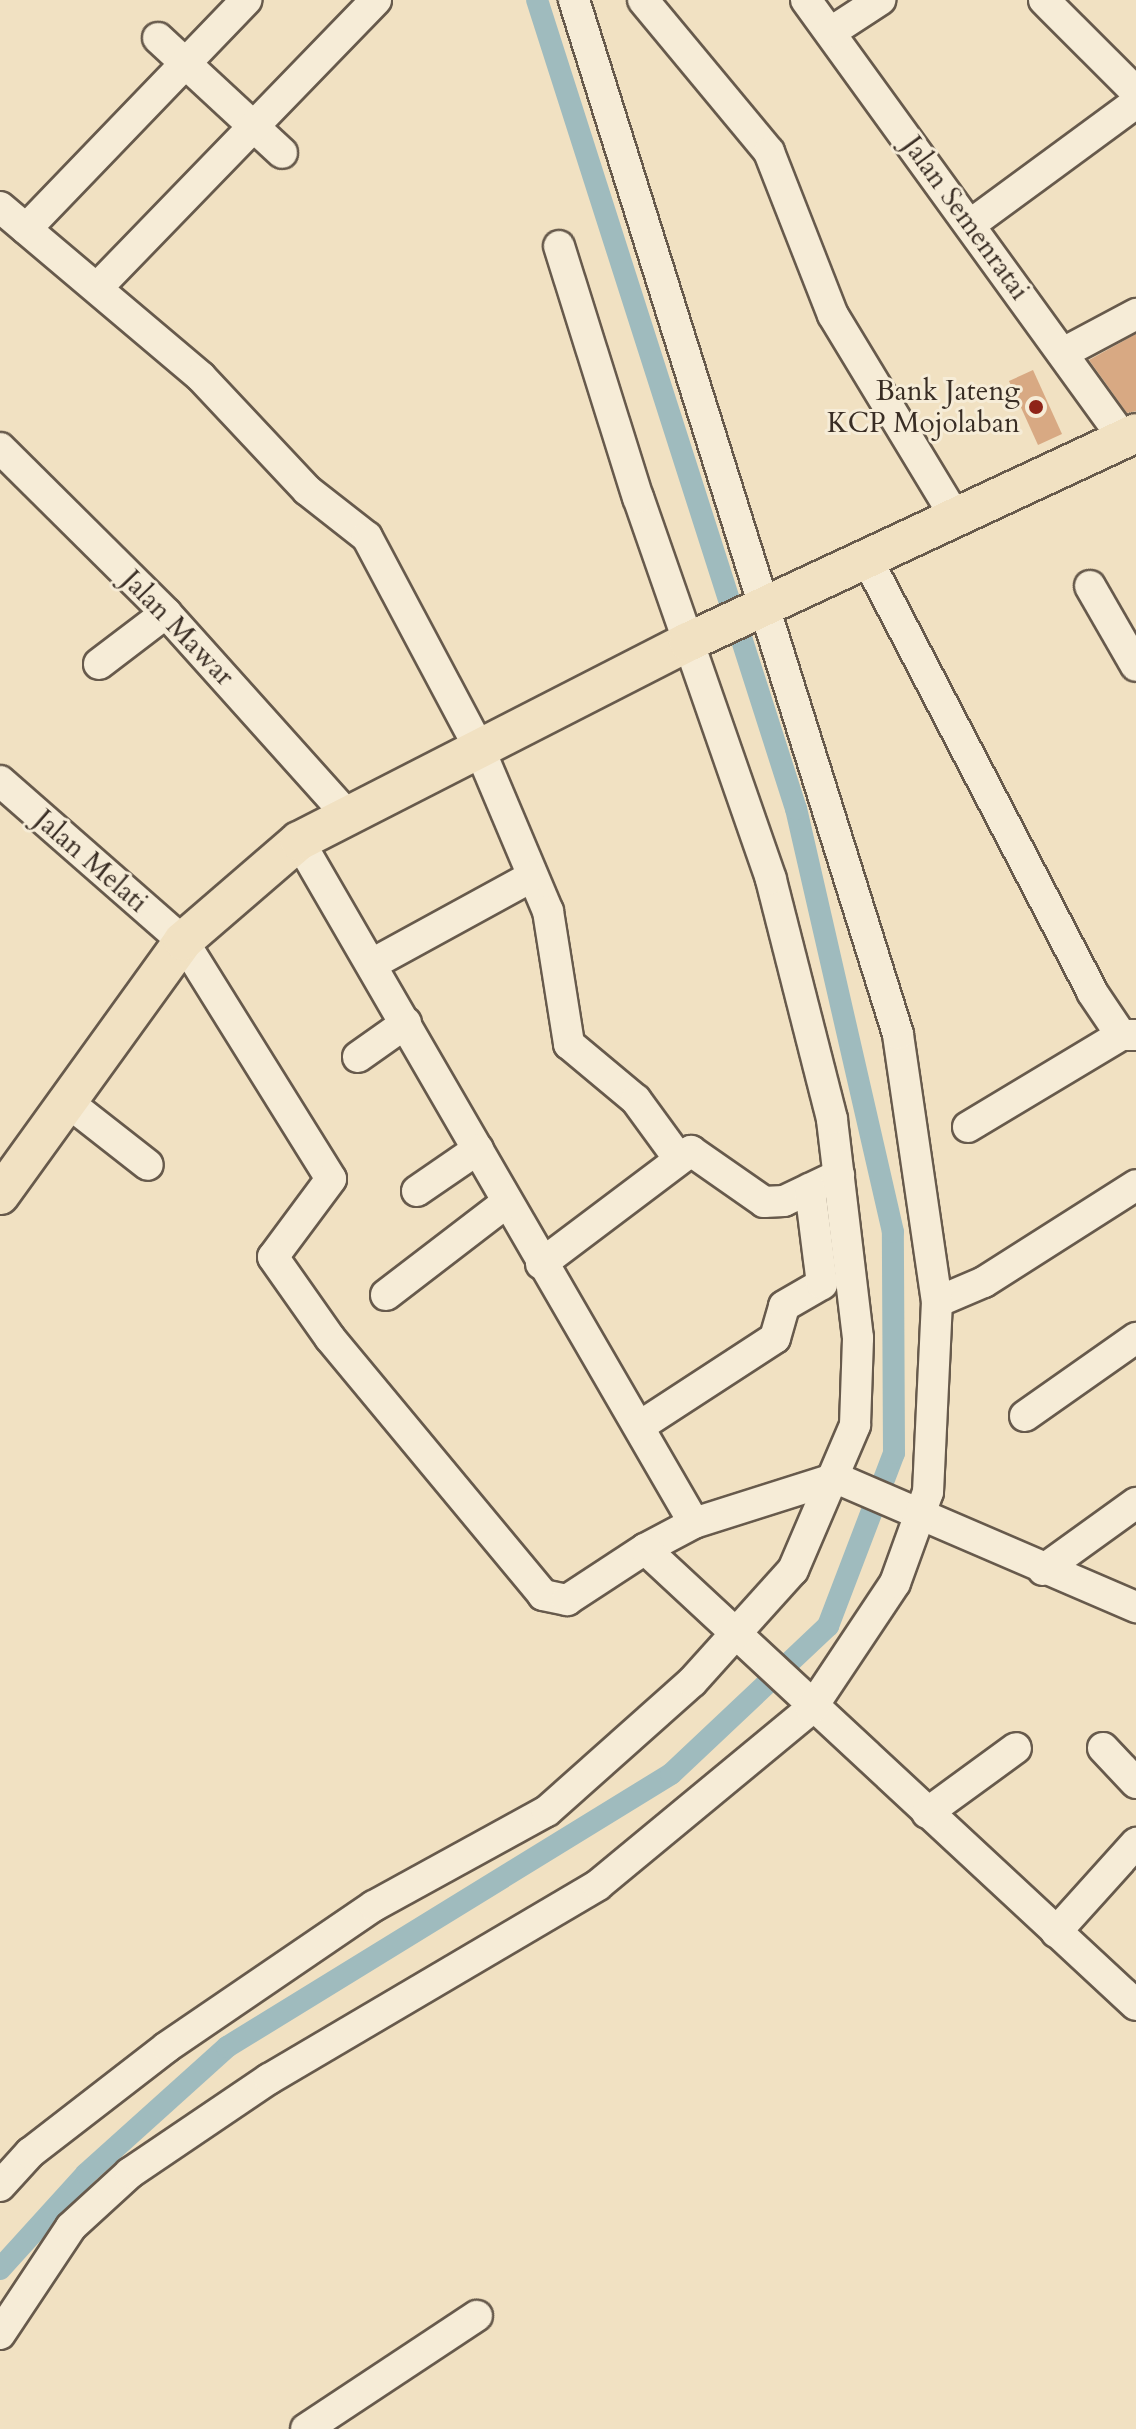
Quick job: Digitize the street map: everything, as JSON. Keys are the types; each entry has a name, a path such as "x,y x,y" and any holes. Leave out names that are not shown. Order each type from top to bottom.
{"main road":[{"path":"0,1195 65,1100 183,941 299,841 693,640 954,515 1130,436"}],"street":[{"path":"26,229 246,0"},
{"path":"97,288 376,0"},
{"path":"0,2334 71,2227 130,2173 269,2079 598,1885 808,1705 895,1583 928,1492 937,1302 898,1034 756,610 574,0"},
{"path":"643,0 769,152 833,315 954,515"},
{"name":"Jalan Semenratai","path":"806,0 1063,353 1130,436"},
{"path":"1044,0 1136,92"},
{"path":"831,32 864,4"},
{"path":"158,38 282,153"},
{"path":"971,224 1136,103"},
{"path":"0,207 201,377 307,490 367,537 479,748 533,876 560,950 569,1044 636,1100 679,1159"},
{"path":"0,2186 30,2153 232,2003 374,1906 547,1811 739,1642 793,1570 838,1479 855,1425 858,1338 832,1119 771,879 559,246"},
{"path":"1063,353 1136,314"},
{"name":"Jalan Mawar","path":"0,448 166,613 348,816"},
{"path":"866,557 1128,1035 968,1127"},
{"path":"1090,586 1127,631 1136,666"},
{"path":"99,664 166,613"},
{"name":"Jalan Melati","path":"4,791 183,941 331,1179 273,1251 330,1338 543,1595 567,1600 645,1549"},
{"path":"299,841 406,1023 541,1264 640,1426 694,1523"},
{"path":"372,964 533,876"},
{"path":"358,1057 406,1023"},
{"path":"65,1100 148,1165"},
{"path":"417,1191 478,1149"},
{"path":"541,1264 679,1159 701,1152 764,1202 810,1189 839,1175"},
{"path":"937,1302 984,1282 1136,1185"},
{"path":"640,1426 775,1338 784,1306 822,1284 810,1189"},
{"path":"386,1295 507,1202"},
{"path":"1025,1416 1136,1338"},
{"path":"1136,1607 917,1518 838,1479 694,1523 645,1549 739,1642 1136,2005"},
{"path":"1043,1570 1136,1503"},
{"path":"927,1813 1016,1748"},
{"path":"1103,1748 1136,1783"},
{"path":"1056,1932 1136,1843"},
{"path":"306,2429 477,2316"}],"building":[{"path":"1136,334 1136,411 1127,413 1089,360"},
{"name":"Bank Jateng KCP Mojolaban","path":"1033,370 1062,434 1038,445 1009,381"}],"waterway":[{"path":"0,2269 86,2174 227,2047 671,1774 828,1626 894,1453 893,1232 796,809 537,0"}],"place":[{"name":"Bank Jateng KCP Mojolaban","path":"1036,407"}]}
